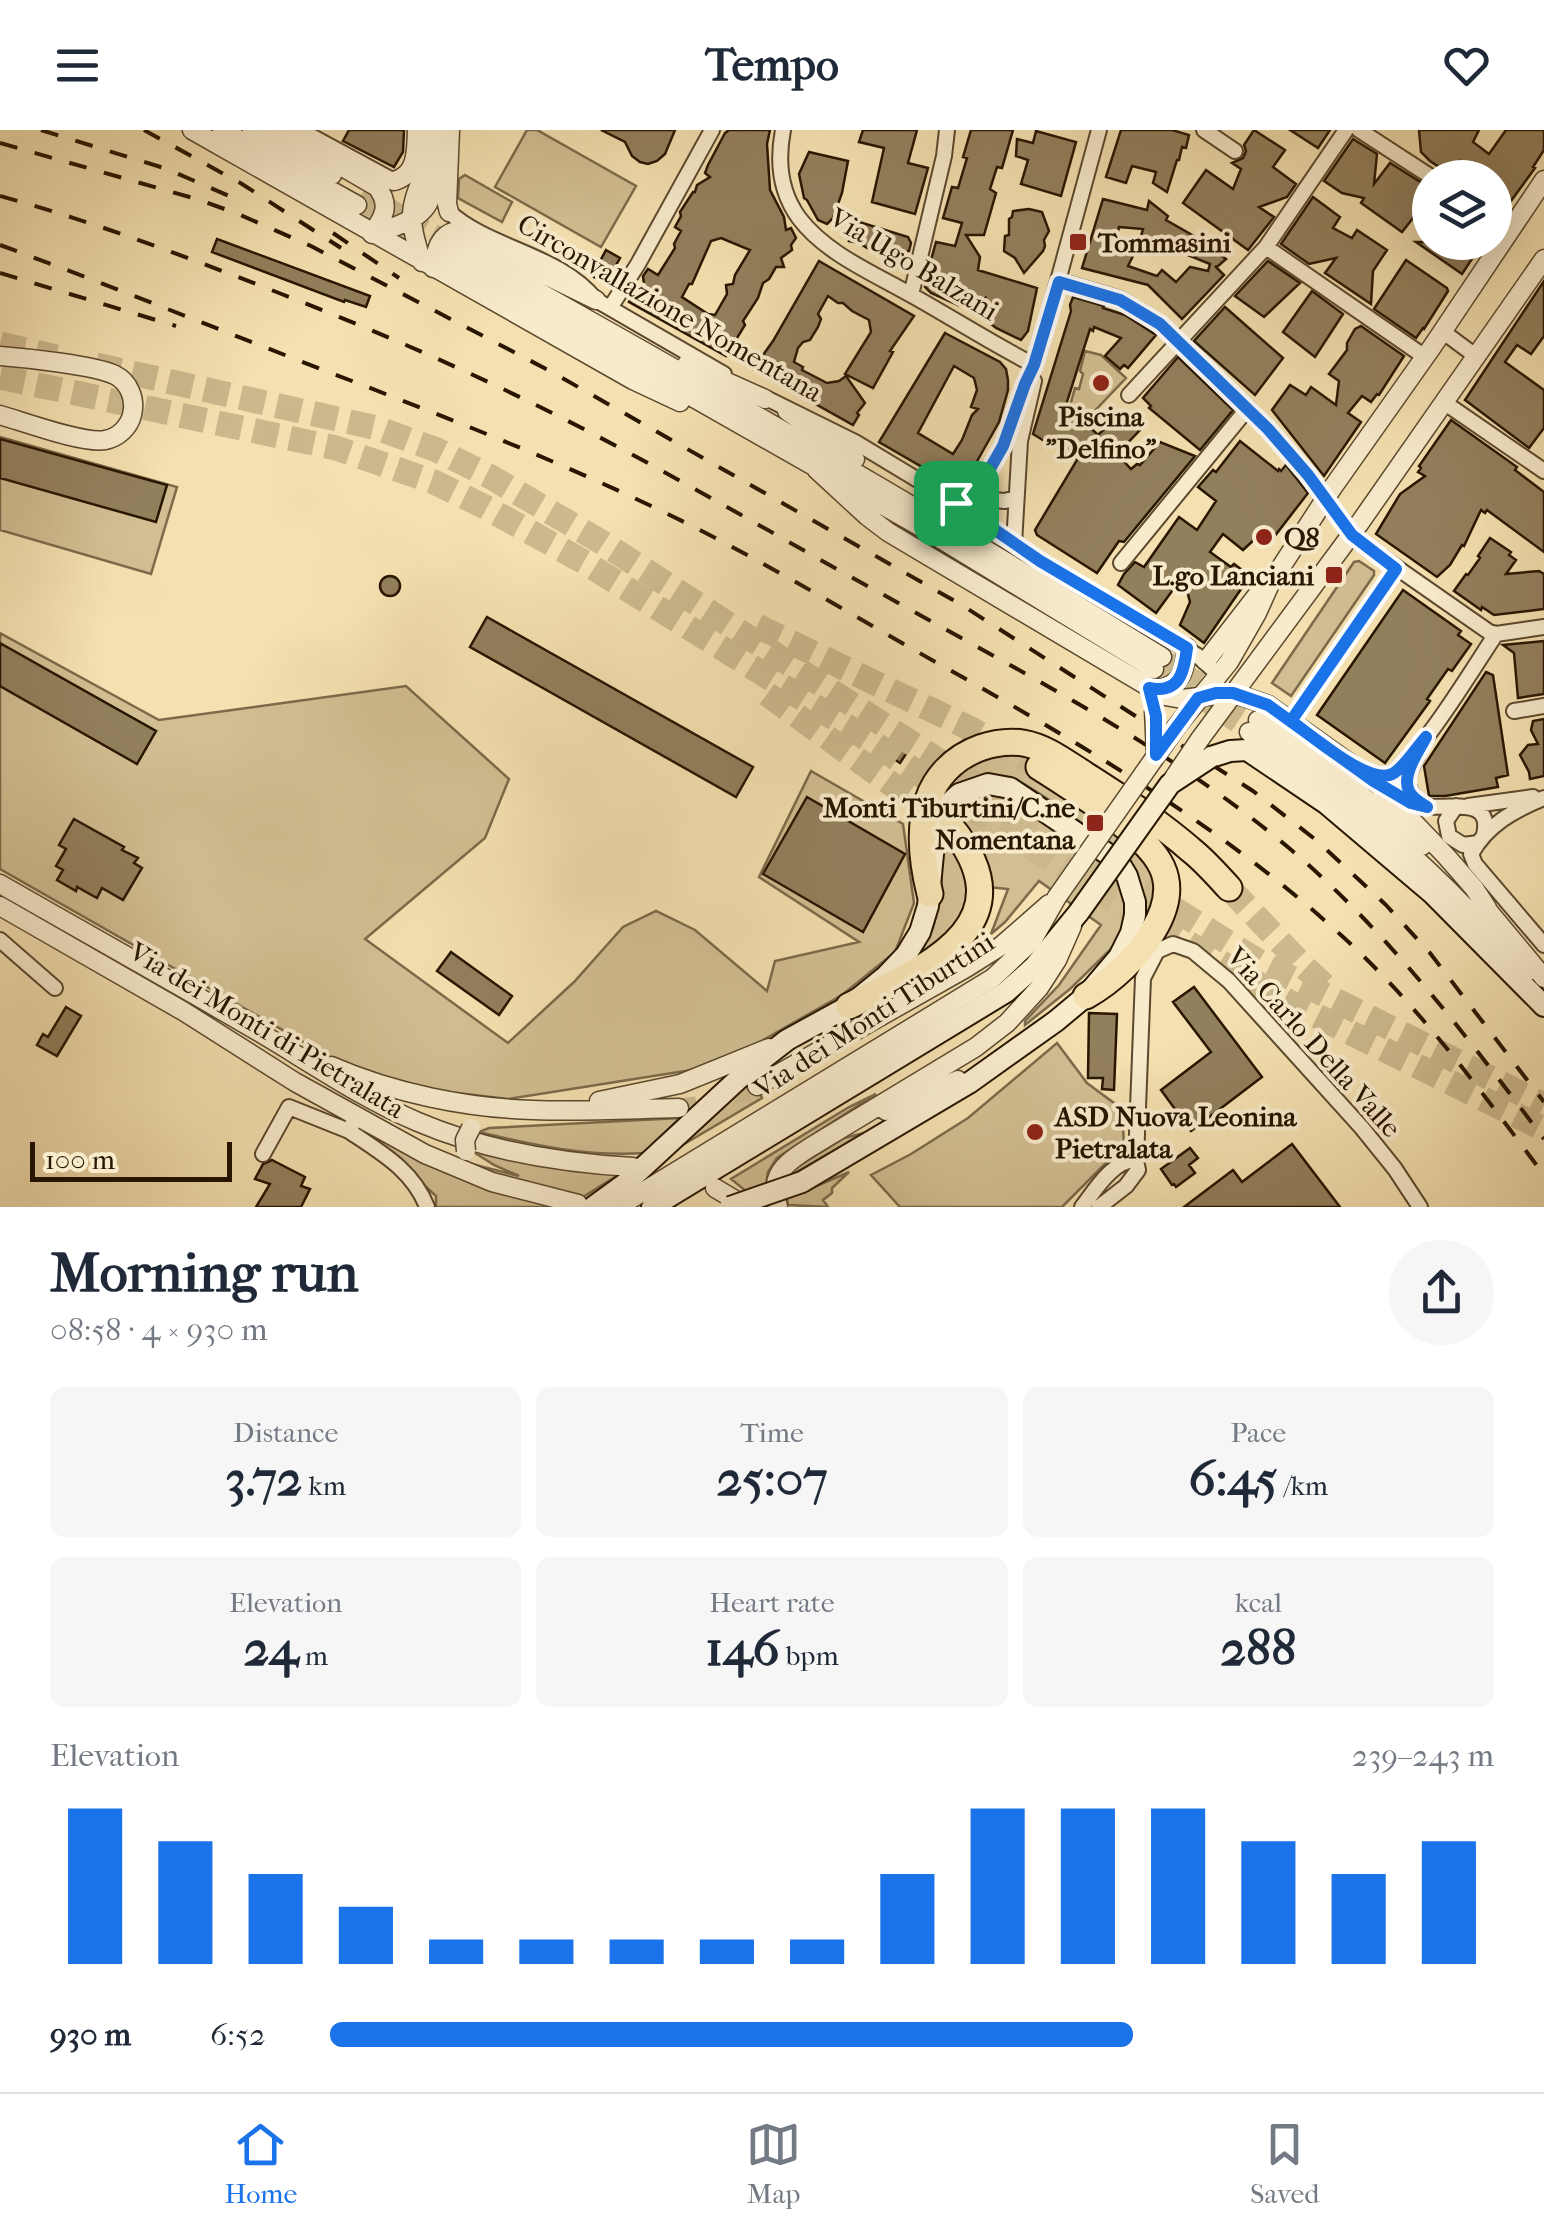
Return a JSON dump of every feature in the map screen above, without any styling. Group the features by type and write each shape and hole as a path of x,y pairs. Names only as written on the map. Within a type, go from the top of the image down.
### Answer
{"highway":[{"path":"930,894 923,837 929,793 964,756 1008,742 1047,751 1134,806 1193,851 1229,888"},
{"path":"1039,767 1143,840 1155,854 1164,876 1164,905 1148,940 1109,980 1086,996"},
{"path":"849,1006 934,961 955,944 969,925 977,902 977,873 951,828"}],"main road":[{"path":"1205,748 1230,751 1255,727 1327,804 1446,906 1544,1004"},
{"name":"Via dei Monti Tiburtini","path":"652,1207 1006,992 1034,967 1170,784 1205,748"},
{"path":"586,1205 626,1183 738,1079 787,1040 849,1006 912,948 930,894 936,824 945,807 959,794 981,785 1002,785 1019,792 1118,861 1131,886 1135,915 1127,944 1086,996 1031,1039 928,1108 802,1182 730,1207"}],"street":[{"path":"192,130 372,234 440,258"},
{"path":"222,130 360,198 252,130"},
{"path":"279,130 380,190 385,209 372,234"},
{"path":"300,130 394,181 404,178 412,168 417,130"},
{"path":"434,130 432,152 410,220 440,258"},
{"path":"449,212 450,130"},
{"path":"440,258 440,242 447,234 456,232 603,304 638,264 712,130"},
{"name":"Via Ugo Balzani","path":"783,130 781,178 788,200 799,218 826,244 1034,365"},
{"path":"912,295 947,130"},
{"path":"1204,130 1235,151"},
{"path":"1129,395 1266,247 1346,130"},
{"path":"1359,130 1412,164"},
{"path":"956,503 970,498 980,487 1014,439 1033,386 1034,365 1059,282 1095,131"},
{"name":"Via dei Monti Tiburtini","path":"1512,218 1538,202 1544,180"},
{"name":"Circonvallazione Nomentana","path":"449,212 570,276 603,304 764,398 843,435 1187,648 1212,668"},
{"path":"372,234 410,220"},
{"path":"1266,247 1424,356"},
{"name":"Circonvallazione Nomentana","path":"440,258 623,339 944,524 1158,662 733,421 633,380 440,258"},
{"path":"1205,748 1233,693 1352,535 1544,259"},
{"name":"Via dei Monti Tiburtini","path":"618,1207 993,978 1032,940 1057,897 1198,698 1212,668 1239,646 1270,584 1442,331 1482,260"},
{"path":"1059,282 1128,303 1154,319 1248,408 1326,498 1352,535 1396,569 1496,634 1544,628"},
{"path":"1442,331 1477,357"},
{"path":"623,339 764,398"},
{"path":"0,415 99,441 122,431 130,422 133,408 128,387 114,374 1,356"},
{"path":"1445,403 1544,471"},
{"path":"1122,564 1248,408"},
{"path":"787,411 944,524"},
{"path":"1014,439 1014,544"},
{"path":"816,469 888,532 1152,689 1174,698 1233,693"},
{"path":"980,487 992,500 1016,498"},
{"path":"1291,721 1396,569"},
{"path":"1368,776 1390,775 1399,769 1426,737 1496,634"},
{"path":"1152,689 1172,686 1180,678 1187,648"},
{"path":"1255,727 1261,657"},
{"path":"1212,668 1255,727 1358,791 1487,908"},
{"path":"1152,689 1156,755"},
{"path":"1514,711 1544,706"},
{"path":"1255,727 1291,721 1368,776 1411,803 1427,807 1544,798"},
{"path":"1426,737 1407,782 1410,793 1427,807"},
{"path":"1368,776 1474,888 1544,978"},
{"path":"1462,806 1446,821 1448,836 1463,846 1481,839 1511,812 1544,798"},
{"path":"1462,806 1484,818 1486,826 1471,854 1474,864 1544,945"},
{"name":"Via dei Monti di Pietralata","path":"0,884 301,1059 438,1130 524,1154 633,1167"},
{"path":"758,1086 966,968 1006,941 1057,897"},
{"name":"Via dei Monti di Pietralata","path":"0,906 183,1011 353,1124 492,1182 586,1205"},
{"path":"778,1207 775,1185 785,1165 976,1047 1007,1023 1050,971 1078,912"},
{"path":"0,940 55,988"},
{"name":"Via Carlo Della Valle","path":"1136,1160 1143,978 1154,956 1169,945 1179,945 1197,953 1221,974 1362,1128 1420,1207"},
{"name":"Via dei Monti di Pietralata","path":"271,1039 392,1088 537,1111"},
{"path":"537,1111 680,1084 787,1040"},
{"path":"839,1130 998,1060"},
{"path":"263,1154 290,1107 353,1124 407,1173 427,1207"},
{"path":"537,1111 680,1108"},
{"name":"Via dei Monti di Pietralata","path":"513,1186 475,1164 466,1151 465,1140 470,1128 482,1120 537,1111"},
{"path":"1082,1207 1118,1165 1129,1158 1136,1160 1136,1176 1099,1207"},
{"path":"715,1188 747,1207"}],"shaded area":[{"path":"527,130 537,130 636,186 601,247 495,187"},
{"path":"465,175 512,202 502,222 458,198 459,179"},
{"name":"Piscina \"Delfino\"","path":"1085,351 1101,355 1126,378 1085,421 1070,406 1075,388 1079,389"},
{"path":"0,437 177,487 151,574 0,530"},
{"path":"1359,561 1374,575 1291,696 1272,683 1354,562"},
{"path":"0,633 159,720 406,686 509,779 485,838 365,939 508,1043 574,982 623,927 656,911 695,930 767,991 775,961 859,942 759,877 811,771 903,824 914,903 895,952 842,995 758,1043 704,1068 508,1099 423,1089 337,1061 0,869"},
{"path":"1028,754 1144,851 1153,866 1156,904 1142,928 1140,889 1133,868 1114,848 1059,807 1015,780 993,775 966,781 944,795 947,779 982,755"},
{"path":"995,791 1016,798 1086,846 1117,876 1125,900 1123,928 1112,948 1025,1025 1101,925 1039,881 991,934 1008,889 988,887 959,854 967,890 965,911 948,935 917,960 933,928 941,895 943,828 958,805"},
{"name":"ASD Nuova Leonina Pietralata","path":"1057,1043 1087,1083 1122,1109 1124,1145 1062,1207 900,1207 871,1175 968,1118"},
{"path":"752,1078 762,1098 681,1146"},
{"path":"876,1094 777,1158 768,1172 763,1205 731,1179 849,1107"},
{"path":"680,1118 644,1153 581,1152 479,1132 489,1128"},
{"path":"864,1133 795,1173 796,1195 849,1172 823,1200 828,1207 788,1205 786,1188 791,1171 844,1138"},
{"path":"374,1139 519,1176 475,1153 618,1175 567,1207 436,1207 436,1196"}],"building":[{"path":"349,130 404,130 403,152 394,167 343,141"},
{"path":"601,130 675,130 665,154 648,164 632,156 625,142"},
{"path":"770,130 770,190 786,230 791,228 796,238 792,250 781,258 784,267 776,267 763,283 726,356 629,302 636,288 644,284 643,276 648,269 658,275 675,248 681,231 675,227 680,212 697,185 710,177 705,173 725,133","holes":["721,238 750,250 733,284 726,285 727,294 715,315 682,297 711,241"]},
{"path":"863,130 917,130 908,163 928,168 915,214 872,202 884,148 859,142"},
{"path":"971,130 1013,130 1002,168 997,167 990,189 996,193 984,235 966,235 980,257 978,270 1037,288 1028,331 1021,340 979,314 985,298 960,306 925,287 934,263 931,260 936,242 955,246 962,223 943,218 952,187 958,188"},
{"path":"1121,130 1172,130 1189,135 1167,192 1153,183 1156,172 1132,166 1126,183 1106,177"},
{"path":"1254,130 1285,150 1273,167 1296,184 1287,197 1259,207 1274,217 1248,250 1183,203 1206,170 1233,189 1241,169 1232,163 1243,158 1244,145"},
{"path":"1290,130 1330,130 1318,148"},
{"path":"1419,130 1479,130 1473,142 1489,154 1506,130 1544,130 1544,150 1512,200 1512,160 1429,160 1421,152"},
{"path":"1036,131 1076,142 1061,196 1021,184 1028,160 1016,156 1017,139 1033,143"},
{"path":"1353,139 1377,154 1374,184 1390,163 1412,177 1412,219 1402,232 1361,203 1364,198 1342,193 1324,181"},
{"path":"809,152 848,161 842,193 827,224 818,220 804,198 799,174"},
{"path":"1313,197 1340,217 1333,228 1352,238 1357,230 1387,250 1373,271 1371,304 1325,273 1336,258 1309,264 1281,244"},
{"path":"1103,199 1147,210 1149,201 1168,216 1166,220 1226,259 1215,266 1224,275 1182,319 1148,285 1082,268","holes":["1119,227 1143,229 1141,236 1210,264 1208,271 1190,267 1176,282 1162,270 1157,276 1128,266 1133,256 1113,252"]},
{"path":"1013,211 1042,212 1049,231 1043,251 1024,273 1015,258 1004,251 1005,236 1009,235"},
{"path":"856,221 908,237 909,251 904,252 899,268 849,241"},
{"path":"217,239 370,296 366,307 212,252"},
{"path":"606,250 620,258 606,283 592,276"},
{"path":"1406,260 1448,291 1416,338 1374,309"},
{"path":"1442,260 1471,260 1462,274"},
{"path":"819,261 914,316 890,351 893,352 873,388 845,374 871,332 869,320 843,303 828,296 818,314 818,327 810,340 798,348 794,362 802,370 827,383 846,376 865,403 853,425 753,369"},
{"path":"1268,261 1300,283 1264,317 1235,296"},
{"path":"1544,281 1544,336 1531,354 1517,345 1505,362 1544,390 1544,428 1529,448 1465,400"},
{"path":"1312,291 1343,314 1315,357 1283,332"},
{"path":"1073,297 1125,315 1156,335 1128,368 1124,365 1120,369 1105,356 1121,338 1094,327 1093,331 1090,329 1066,405 1098,435 1123,411 1141,429 1117,454 1131,469 1140,465 1160,442 1195,456 1124,542 1119,541 1097,573 1035,530 1077,460 1056,444 1054,447 1033,434"},
{"path":"1225,307 1283,358 1255,395 1194,341"},
{"path":"1361,326 1404,356 1379,395 1371,402 1362,396 1348,413 1361,422 1324,476 1272,410 1290,385 1306,395 1311,387 1336,405 1339,381 1329,374 1347,350 1355,329"},
{"path":"945,333 1006,369 1008,390 999,422 962,490 879,442","holes":["954,366 974,378 977,390 971,407 978,409 953,454 918,433"]},
{"path":"1178,357 1233,410 1200,450 1149,408 1143,398"},
{"path":"1451,420 1517,467 1515,470 1544,492 1544,552 1487,510 1481,510 1464,546 1437,577 1376,534 1400,494 1425,476 1418,472 1419,466"},
{"path":"0,439 167,485 156,522 0,478"},
{"path":"1240,441 1278,471 1286,465 1308,493 1267,546 1257,537 1243,550 1223,534 1210,552 1250,576 1204,643 1180,625 1190,602 1183,576 1156,613 1118,585 1135,562 1144,567 1179,517 1197,530 1216,501 1198,487 1213,470 1216,472"},
{"path":"1490,538 1516,560 1506,574 1544,574 1544,609 1494,615 1454,591"},
{"path":"390,576 400,586 390,596 380,586"},
{"path":"1403,590 1461,631 1458,635 1471,644 1452,671 1448,669 1385,763 1317,715"},
{"path":"487,617 753,767 736,797 470,647"},
{"path":"1544,641 1544,694 1518,698 1514,653 1503,645"},
{"path":"0,643 156,731 137,764 0,686"},
{"path":"1486,672 1493,675 1508,775 1496,778 1498,787 1429,796 1424,766"},
{"path":"1544,719 1544,776 1530,779 1520,755 1528,745 1538,744 1531,730 1533,721"},
{"path":"901,734 914,742 900,763 888,755"},
{"path":"807,797 905,854 863,932 763,874"},
{"path":"74,819 138,858 134,863 142,868 123,900 102,888 97,898 57,880 63,870 56,866 66,849 59,845"},
{"path":"451,952 512,996 499,1015 437,971"},
{"path":"1194,987 1262,1077 1191,1131 1161,1090 1211,1052 1173,1002"},
{"path":"66,1007 81,1016 57,1056 37,1045 43,1034 48,1037"},
{"path":"1089,1013 1117,1014 1114,1090 1102,1089 1103,1078 1088,1078"},
{"path":"1292,1144 1340,1207 1184,1207 1233,1170 1242,1182"},
{"path":"1190,1148 1198,1158 1189,1165 1195,1173 1176,1187 1161,1169"},
{"path":"272,1160 305,1177 301,1186 310,1189 301,1207 256,1207 270,1184 255,1179 263,1164"}],"tunnel":[{"path":"363,192 455,245"},
{"path":"357,205 425,245"},
{"path":"0,344 56,357"},
{"path":"96,365 377,428 437,450 491,477 603,543 990,794 1261,963 1544,1105"},
{"path":"0,377 336,448 434,482 584,562 1138,914 1291,1003 1544,1129"},
{"path":"757,626 973,730 1039,767"},
{"path":"1162,657 1258,720"},
{"path":"1154,669 1249,732"},
{"path":"767,694 941,820"},
{"path":"1229,888 1325,986"},
{"path":"679,1108 715,1102 757,1086"}],"railway":[{"path":"41,130 167,169 243,202"},
{"path":"144,130 242,184 341,248"},
{"path":"0,143 200,200 311,246 550,371 960,604 1253,791 1316,840 1386,905 1430,953 1544,1102"},
{"path":"0,196 175,253 385,336 524,399 680,481 1143,743 1289,848 1360,914 1455,1023 1544,1139"},
{"path":"333,233 399,278"},
{"path":"0,245 448,419 649,505 796,582 1097,756 1249,859 1342,936 1424,1021 1544,1175"},
{"path":"0,273 176,326"}],"place":[{"name":"Tommasini","path":"1078,242"},
{"name":"Piscina \"Delfino\"","path":"1101,383"},
{"name":"Q8","path":"1264,537"},
{"name":"L.go Lanciani","path":"1334,575"},
{"name":"Monti Tiburtini/C.ne Nomentana","path":"1095,823"},
{"name":"ASD Nuova Leonina Pietralata","path":"1035,1132"}],"route":[{"path":"1059,282 1114,297 1148,315 1248,408 1308,475 1352,535 1396,569 1291,721 1363,772 1379,776 1395,772 1426,737 1407,782 1410,793 1427,807 1411,803 1372,780 1268,705 1228,692 1198,698 1156,755 1156,716 1149,688 1172,686 1178,680 1187,648 1040,561 956,503 976,493 1008,436 1059,282"}]}
